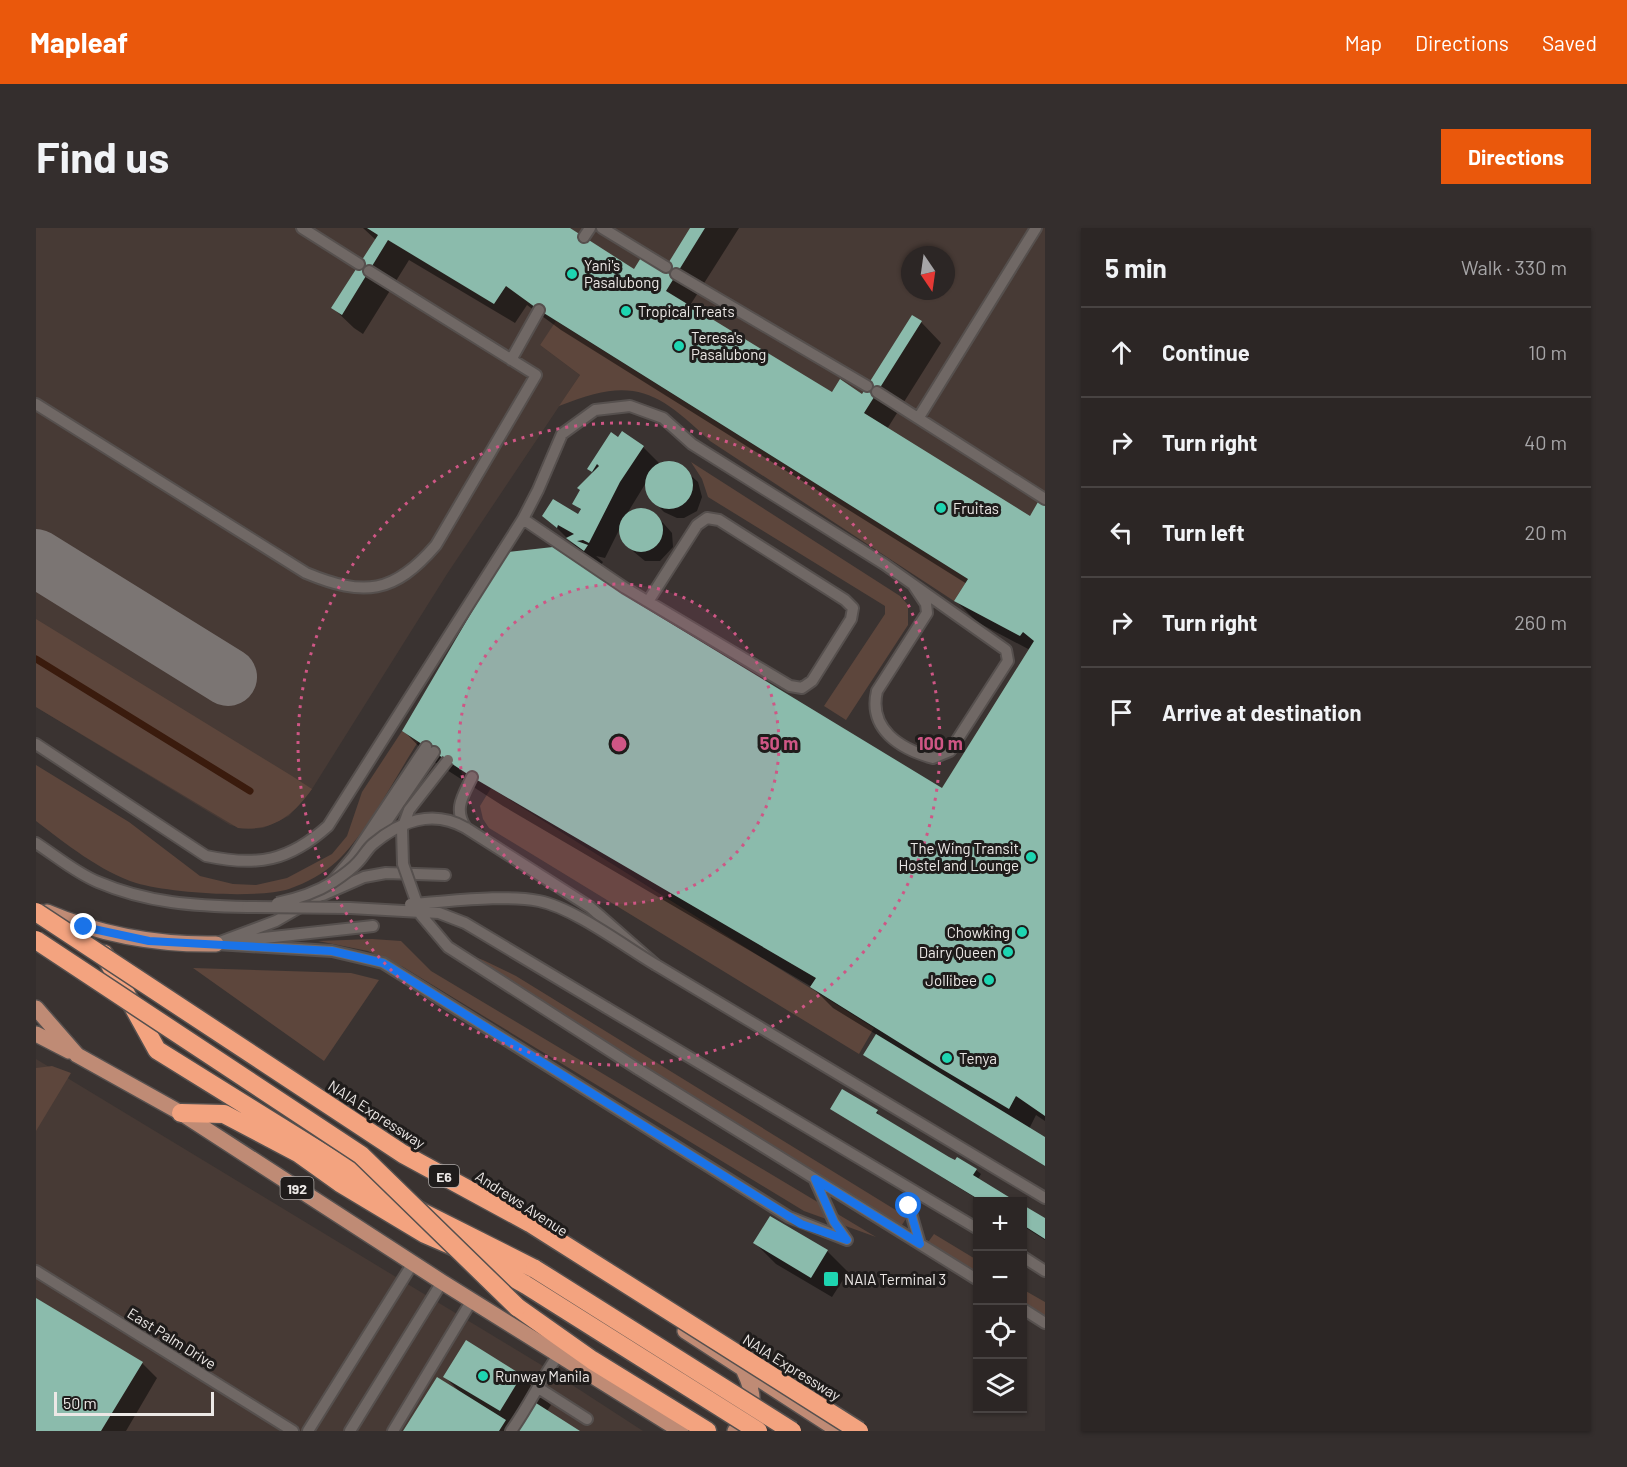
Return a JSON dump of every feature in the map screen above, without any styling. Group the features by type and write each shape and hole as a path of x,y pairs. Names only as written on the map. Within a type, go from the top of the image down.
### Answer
{"highway":[{"name":"NAIA Expressway","path":"38,909 403,1154 530,1223 859,1431"},
{"path":"36,940 361,1155 517,1307 592,1360 707,1431"},
{"path":"103,951 157,1050 400,1202 535,1269 792,1431"},
{"path":"181,1113 224,1114 298,1153 340,1183 425,1234 469,1253 526,1285 758,1431"}],"main road":[{"path":"38,909 84,927 127,937 171,943 216,944"},
{"name":"Andrews Avenue","path":"38,909 839,1431"},
{"name":"192","path":"36,1008 77,1055 181,1113 672,1428"},
{"path":"36,1034 77,1055"},
{"path":"735,1431 745,1424 753,1405 751,1386 743,1369"}],"lane":[{"path":"302,228 359,264"},
{"path":"602,228 666,267"},
{"path":"919,417 1036,228"},
{"path":"36,404 306,573 342,586 369,588 394,583 418,566 436,545 536,375 369,271"},
{"path":"676,274 867,386"},
{"path":"510,360 539,310"},
{"path":"877,392 1045,499"},
{"path":"36,744 206,856 238,861 282,858 309,843 328,826 523,519 562,434 594,410 630,406 663,418 692,444 884,564 1006,650 1008,661 950,751 933,758 922,755 891,738 876,718 874,704 877,691 927,613 926,604 914,586"},
{"path":"523,519 625,588 649,600 790,686 802,688 812,681 851,619 853,608 845,600 719,520 707,518 697,525 649,600"},
{"path":"247,907 280,903 309,894 332,883 357,863 371,845 430,749 353,857 321,895"},
{"path":"448,760 414,802 402,829 403,864 421,915 448,947 973,1277"},
{"path":"466,828 460,820 458,805 472,777"},
{"path":"371,845 396,828 418,819 446,819 466,828 590,907 656,965"},
{"path":"36,843 97,882 134,895 168,903 439,913 465,923 973,1226"},
{"path":"216,944 276,921 321,895 364,877 386,873 445,875"},
{"path":"350,908 519,899 539,901 559,907 1045,1198"},
{"path":"216,944 321,930 373,926"},
{"path":"216,944 332,951 383,963 795,1220 847,1240 834,1222 815,1179"},
{"path":"909,1206 920,1244"},
{"path":"1027,1260 1045,1271"},
{"path":"308,1431 412,1263"},
{"name":"East Palm Drive","path":"36,1270 293,1431"},
{"path":"350,1431 442,1282"},
{"path":"393,1431 472,1300"},
{"path":"1027,1312 1045,1323"},
{"path":"511,1431 540,1389 543,1375 559,1354"},
{"path":"540,1389 587,1419"}],"shaded area":[{"path":"36,228 1045,228 1045,1116 1016,1096 1009,1109 998,1103 810,987 945,783 1034,641 1023,632 1020,636 954,601 968,579 557,321 540,345 580,375 447,574 312,789 289,816 263,828 248,829 230,825 36,707"},
{"path":"556,321 968,579 954,601 710,441 674,409 658,399 625,390 584,397 559,406 580,375 540,345"},
{"path":"691,462 900,596 908,605 908,625 846,720 824,706 885,614 885,606 708,497 702,479"},
{"path":"36,619 312,789 297,807 281,820 261,827 238,828 36,707"},
{"path":"402,731 418,742 358,837 347,851 326,870 289,889 256,894 213,894 170,890 136,883 97,864 36,821 36,765 129,822 200,876 233,884 256,885 287,878 332,854 347,836 362,792"},
{"path":"491,788 874,1028 859,1054 489,828 483,819 480,806"},
{"path":"372,939 401,941 431,971 876,1237 804,1211 403,967 368,951 318,941"},
{"path":"453,949 516,976 907,1217 900,1228"},
{"path":"193,968 351,973 379,980 324,1061"},
{"path":"36,1059 543,1366 643,1431 36,1431"},
{"path":"52,1066 71,1073 36,1131 36,1068"},
{"path":"934,1234 973,1258 973,1274 926,1245"},
{"path":"1027,1292 1045,1302 1045,1317 1027,1306"}],"building":[{"path":"367,228 570,228 634,269 642,256 664,270 690,228 705,228 666,291 832,392 840,379 862,394 912,315 922,321 864,413 1030,516 1038,502 1045,506 1045,1116 1016,1096 1009,1109 940,1068 810,987 816,978 472,777 402,731 507,552 553,547 634,601 942,788 1034,641 1023,632 1020,636 954,601 968,579 539,310 506,286 494,304 388,240 342,315 331,308 378,235"},
{"path":"622,431 644,446 620,482 589,543 583,540 577,541 588,545 584,551 566,538 574,534 558,525 557,528 542,516 553,499 578,514 581,509 572,504 580,490 577,488 599,466 597,464 592,472 587,469 611,432 618,437"},
{"path":"669,461 686,468 693,485 686,502 669,509 652,502 645,485 652,468"},
{"path":"641,508 650,509 657,514 662,521 662,539 657,546 650,551 641,552 632,551 625,546 620,539 619,530 620,521 625,514 632,509"},
{"path":"876,1034 1045,1137 1045,1166 863,1055"},
{"path":"842,1089 878,1110 876,1113 949,1157 955,1160 957,1157 977,1169 973,1175 1009,1197 975,1197 830,1109"},
{"path":"1027,1207 1045,1218 1045,1239 1027,1228"},
{"path":"770,1216 828,1250 811,1278 753,1243"},
{"path":"36,1298 143,1362 101,1431 36,1431"},
{"name":"Runway Manila","path":"466,1340 522,1375 500,1411 443,1377"},
{"path":"437,1377 506,1420 499,1431 403,1431"},
{"path":"536,1403 580,1431 517,1431"}],"waterway":[{"path":"36,659 250,791"}],"taxiway":[{"path":"36,558 228,677"}],"place":[{"name":"Yani's Pasalubong","path":"572,274"},
{"name":"Tropical Treats","path":"626,311"},
{"name":"Teresa's Pasalubong","path":"679,346"},
{"name":"Fruitas","path":"941,508"},
{"name":"The Wing Transit Hostel and Lounge","path":"1031,857"},
{"name":"Chowking","path":"1022,932"},
{"name":"Dairy Queen","path":"1008,952"},
{"name":"Jollibee","path":"989,980"},
{"name":"Tenya","path":"947,1058"},
{"name":"NAIA Terminal 3","path":"831,1279"},
{"name":"Runway Manila","path":"483,1376"}],"route":[{"path":"84,927 149,941 332,951 383,963 801,1224 847,1240 834,1222 815,1179 920,1244 909,1206"}]}
